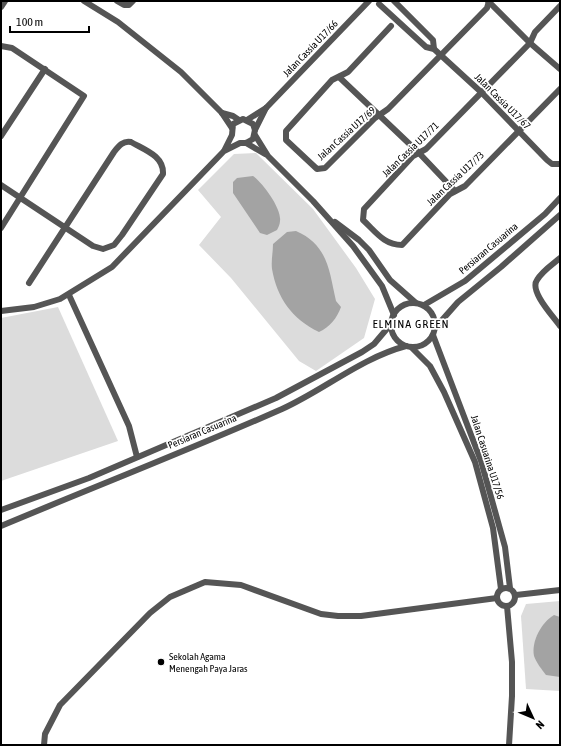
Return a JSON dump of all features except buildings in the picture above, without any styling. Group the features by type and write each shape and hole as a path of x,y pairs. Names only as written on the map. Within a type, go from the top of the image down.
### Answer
{"street":[{"path":"1,7 5,1"},
{"path":"1,311 34,307 69,295 112,267 224,151 232,135 232,128 222,113 181,72 118,22 84,1"},
{"path":"117,1 124,5 129,5 133,1"},
{"path":"369,1 381,2"},
{"name":"Jalan Cassia U17/66","path":"247,120 266,108 369,1"},
{"name":"Jalan Cassia U17/67","path":"394,1 433,40 434,49"},
{"path":"489,1 530,43 560,69"},
{"name":"Jalan Cassia U17/69","path":"339,77 332,80 286,131 286,140 317,169 325,168 379,115 388,109 486,8 489,1"},
{"name":"Jalan Cassia U17/67","path":"381,2 426,47 434,49 481,92 547,160 552,164 559,164"},
{"name":"Jalan Cassia U17/71","path":"384,240 364,220 364,209 414,156 426,149 530,43 534,32 560,6"},
{"path":"402,24 409,16"},
{"path":"391,26 348,72 339,77 455,191"},
{"path":"1,46 12,48 84,96 1,228"},
{"path":"1,136 45,69"},
{"name":"Jalan Cassia U17/73","path":"384,240 393,245 402,245 450,194 465,186 560,89"},
{"name":"Jalan Cassia U17/66","path":"255,133 266,108"},
{"path":"222,113 233,116 239,120 247,120 253,124 255,133 268,156 353,246 382,286 394,315"},
{"path":"232,128 239,120"},
{"path":"224,151 243,143 255,133"},
{"path":"232,135 243,143 268,156"},
{"path":"1,185 66,227 93,246 103,249 114,245 122,235 163,174 163,166 160,159 131,142 128,141 119,145 66,227 29,284"},
{"name":"Persiaran Casuarina","path":"424,305 465,281 545,214 560,198"},
{"path":"324,214 359,240 369,250 390,280 416,303"},
{"path":"435,328 458,302 501,267 560,215"},
{"path":"560,258 537,279 535,289 560,326"},
{"path":"69,295 129,426 137,457"},
{"path":"416,303 424,305 433,315 435,328 433,335 424,344 409,347 401,344 393,335 391,324 394,315 403,306 416,303"},
{"name":"Persiaran Casuarina","path":"1,510 137,457 276,398 362,352 374,344 391,324"},
{"name":"Jalan Casuarina U17/56","path":"433,335 483,466 505,547 510,588"},
{"name":"Persiaran Casuarina","path":"1,526 283,408 369,361 392,350 409,347"},
{"name":"Jalan Casuarina U17/56","path":"409,347 430,366 444,392 475,462 493,528 501,589"},
{"path":"44,745 45,734 60,705 150,613 170,597 205,582 241,585 321,614 338,616 361,616 497,598"},
{"path":"510,588 516,595 513,604 507,606 501,605 497,598 497,594 501,589 510,588"},
{"path":"516,595 560,590"},
{"path":"507,606 512,696 509,745"}],"shaded area":[{"path":"256,153 313,209 356,268 375,299 364,338 316,371 299,361 231,278 199,245 221,217 198,190 234,154"},
{"path":"253,176 262,184 271,197 280,216 280,223 277,230 267,235 260,233 233,193 233,182 237,178"},
{"path":"296,231 315,243 321,251 329,269 336,301 341,307 333,322 327,328 319,332 301,321 287,306 274,280 272,269 273,244 287,232"},
{"path":"58,307 118,441 1,481 1,318"},
{"path":"560,601 560,691 526,689 521,616 526,604"},
{"path":"554,615 560,617 560,677 546,675 534,656 534,644 538,632 545,622"}],"place":[{"name":"Sekolah Agama Menengah Paya Jaras","path":"161,662"}],"district":[{"name":"ELMINA GREEN","path":"411,324"}]}
